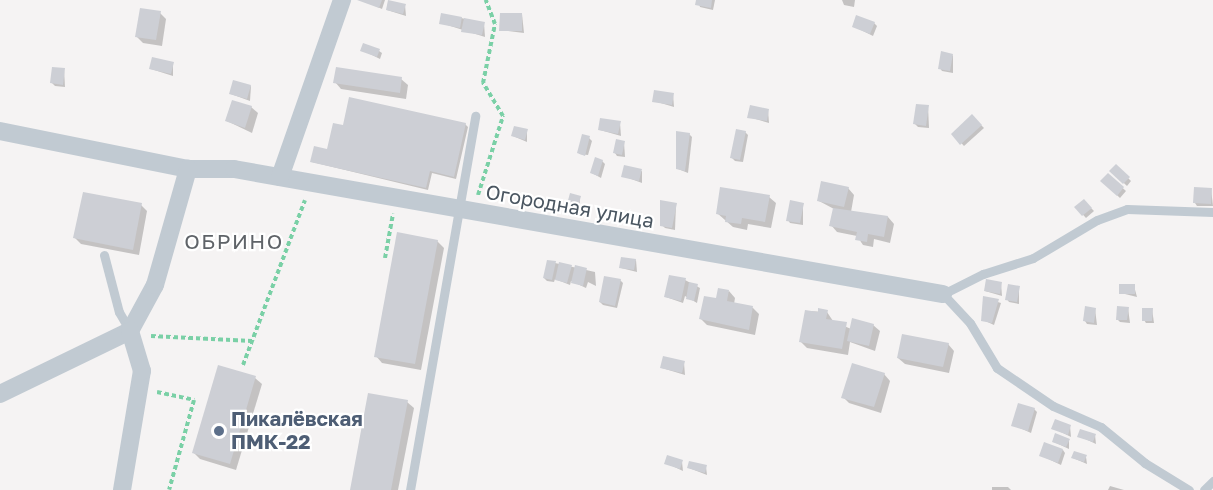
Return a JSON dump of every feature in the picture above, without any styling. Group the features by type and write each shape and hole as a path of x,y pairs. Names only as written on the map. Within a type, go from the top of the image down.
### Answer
{"street":[{"path":"280,177 342,0"},
{"name":"Огородная улица","path":"0,131 188,169 234,169 943,294"},
{"path":"0,394 130,332 155,285 188,169"},
{"path":"122,490 142,371 130,332"}],"lane":[{"path":"410,490 465,211 475,116"},
{"path":"1189,490 1145,463 1101,427 1053,406 997,368 970,322 943,294 983,274 1033,258 1097,220 1127,209 1213,212"},
{"path":"104,255 119,312 130,332"},
{"path":"1204,490 1213,481"}],"path":[{"path":"465,211 503,116 483,83 495,24 486,0"},
{"path":"243,365 311,184"},
{"path":"385,258 396,198"},
{"path":"130,332 157,338 252,341"},
{"path":"139,388 194,400 169,490"}],"building":[{"path":"357,0 382,0 379,8"},
{"path":"388,0 406,4 403,14 386,10"},
{"path":"696,0 712,0 711,8 695,5"},
{"path":"140,8 161,11 156,40 135,37"},
{"path":"441,13 462,17 460,28 439,24"},
{"path":"500,13 522,13 522,31 499,31"},
{"path":"856,15 875,22 870,34 852,27"},
{"path":"464,18 485,22 482,35 461,32"},
{"path":"363,43 380,49 377,57 360,51"},
{"path":"941,51 953,54 950,71 938,69"},
{"path":"152,57 174,62 171,74 149,69"},
{"path":"52,67 65,68 63,85 50,83"},
{"path":"336,67 402,77 400,93 333,83"},
{"path":"233,80 251,85 247,99 229,94"},
{"path":"654,90 674,93 672,105 652,102"},
{"path":"349,97 466,123 454,177 430,171 426,188 310,162 314,146 327,149 333,123 343,125"},
{"path":"232,100 252,106 245,128 225,121"},
{"path":"916,104 929,105 926,126 913,124"},
{"path":"750,105 769,109 767,121 747,118"},
{"path":"972,114 982,125 960,145 951,134"},
{"path":"600,118 621,121 618,134 598,130"},
{"path":"514,126 528,129 525,140 511,136"},
{"path":"736,129 746,131 740,160 730,158"},
{"path":"676,131 690,133 685,171 676,169"},
{"path":"582,134 590,136 585,156 577,153"},
{"path":"616,139 625,141 622,155 613,153"},
{"path":"595,157 603,160 598,176 590,173"},
{"path":"1116,164 1130,177 1123,184 1109,171"},
{"path":"624,165 642,169 639,181 621,177"},
{"path":"1108,173 1124,187 1117,196 1100,181"},
{"path":"821,181 849,187 844,207 817,201"},
{"path":"720,187 770,195 765,222 742,218 741,224 725,222 726,216 716,214"},
{"path":"1194,187 1212,188 1211,204 1193,203"},
{"path":"83,192 142,203 133,250 73,238"},
{"path":"570,193 581,196 577,211 566,208"},
{"path":"1084,199 1092,208 1082,216 1074,207"},
{"path":"660,200 677,203 672,228 660,226"},
{"path":"790,200 804,203 800,223 786,221"},
{"path":"833,208 888,216 884,237 868,234 867,242 855,240 857,232 829,226"},
{"path":"397,232 438,240 415,364 374,357"},
{"path":"621,257 636,259 634,270 619,268"},
{"path":"547,260 556,261 552,280 543,278"},
{"path":"559,262 572,265 567,283 555,280"},
{"path":"575,265 587,268 583,286 571,283"},
{"path":"669,275 686,278 681,301 664,297"},
{"path":"604,276 621,279 615,306 599,302"},
{"path":"986,279 1002,282 1000,294 984,291"},
{"path":"689,282 698,284 694,301 686,299"},
{"path":"1008,284 1020,286 1017,302 1005,300"},
{"path":"1119,284 1135,284 1135,294 1119,294"},
{"path":"718,288 729,290 727,301 753,306 749,330 699,319 704,296 716,298"},
{"path":"983,296 999,299 992,323 981,321"},
{"path":"1085,306 1096,308 1094,323 1083,321"},
{"path":"1117,306 1129,307 1127,320 1116,320"},
{"path":"818,308 828,310 826,319 847,322 842,349 799,342 805,310 818,312"},
{"path":"1142,308 1153,308 1152,321 1142,321"},
{"path":"852,318 874,324 869,346 847,341"},
{"path":"902,334 949,343 943,367 897,358"},
{"path":"663,356 685,361 682,373 660,368"},
{"path":"852,363 885,373 874,407 841,398"},
{"name":"Пикалёвская ПМК-22","path":"218,365 256,376 230,464 192,453"},
{"path":"368,393 408,400 391,490 350,490"},
{"path":"1018,403 1035,408 1028,431 1011,426"},
{"path":"1055,419 1071,425 1068,435 1051,429"},
{"path":"1080,429 1096,434 1093,442 1077,437"},
{"path":"1055,433 1070,439 1066,447 1052,442"},
{"path":"1044,442 1063,449 1058,463 1039,456"},
{"path":"1074,451 1087,455 1084,462 1071,458"},
{"path":"667,455 683,460 680,469 664,464"},
{"path":"689,461 707,465 705,473 687,468"}],"place":[{"name":"Пикалёвская ПМК-22","path":"219,431"}],"district":[{"name":"ОБРИНО","path":"234,241"}]}
